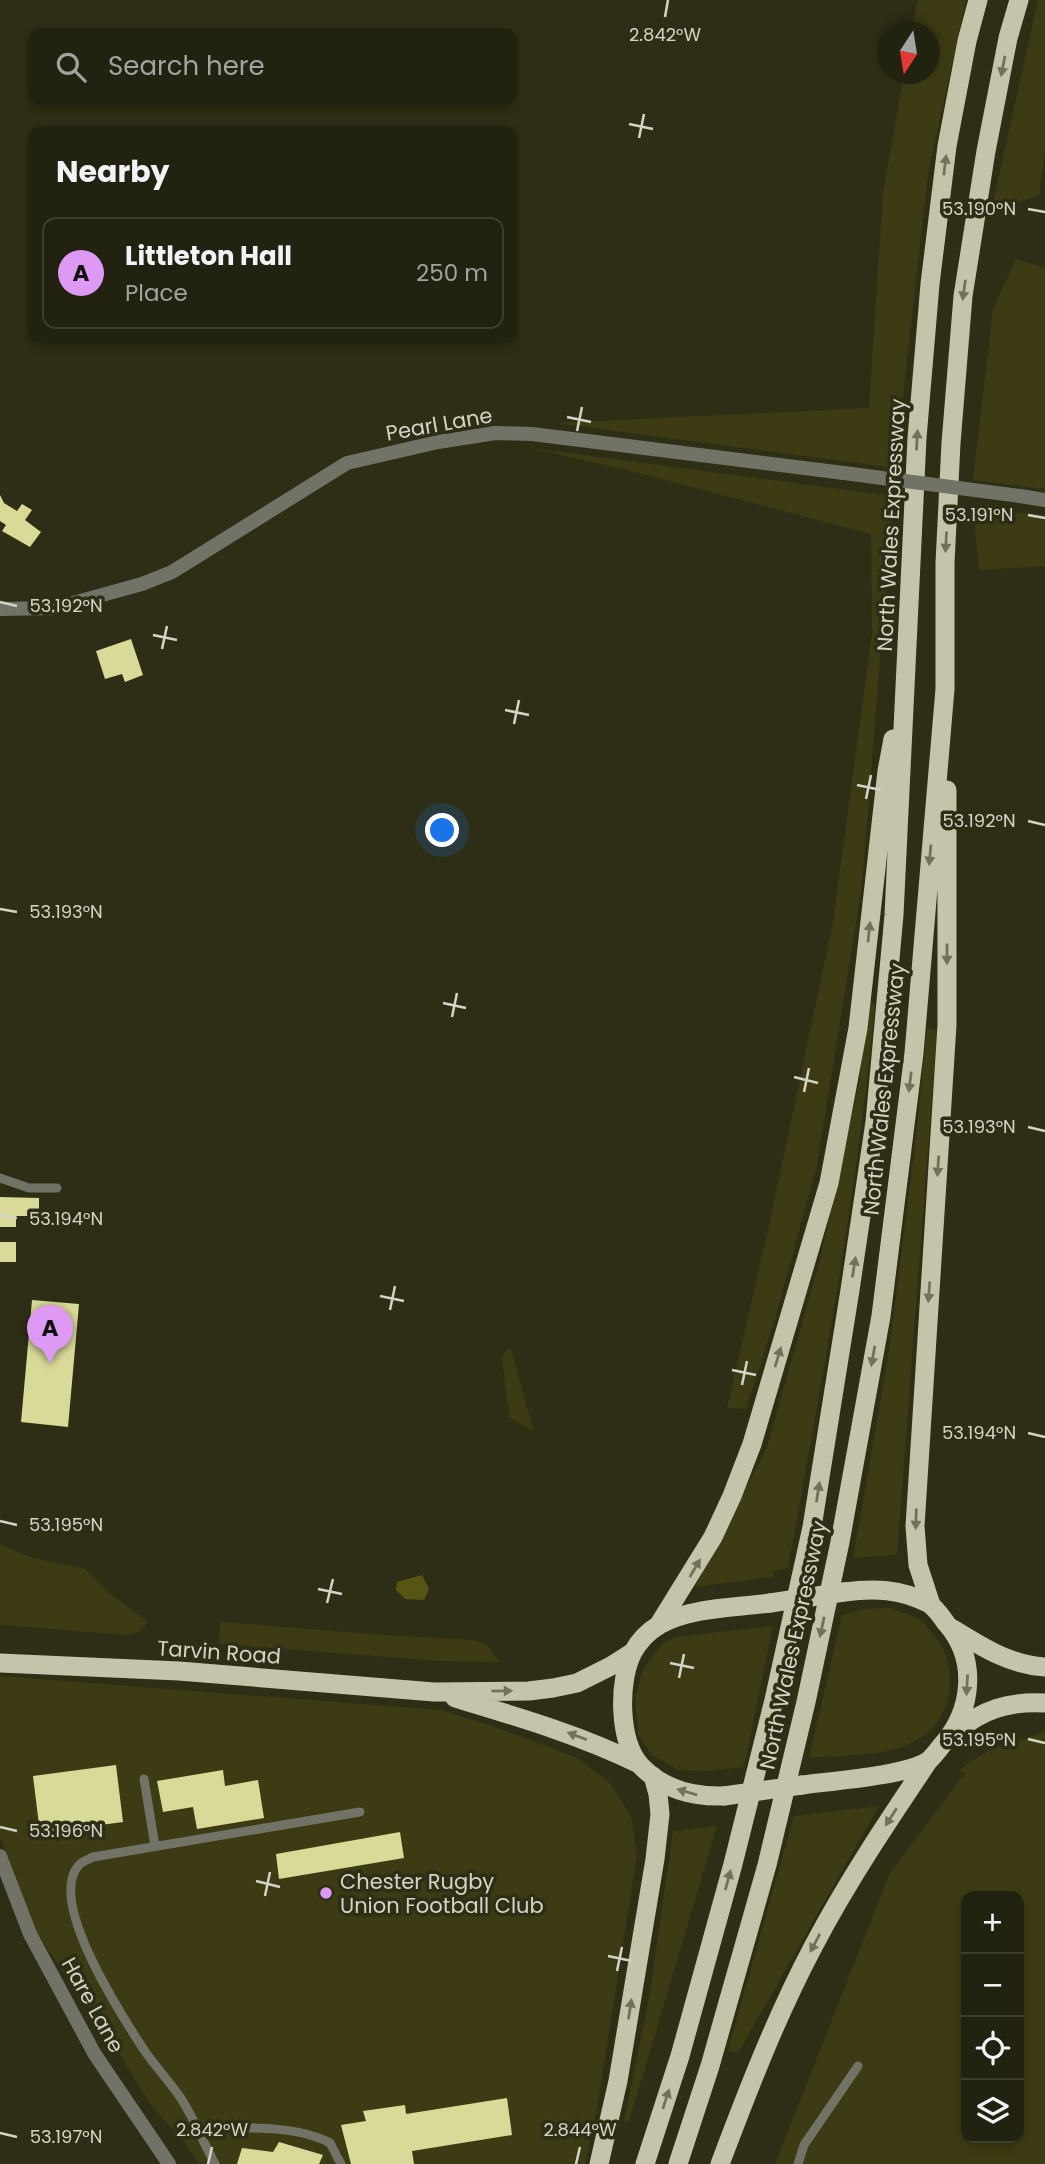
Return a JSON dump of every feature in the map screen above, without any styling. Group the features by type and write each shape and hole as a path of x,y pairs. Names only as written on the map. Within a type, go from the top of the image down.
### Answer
{"highway":[{"name":"North Wales Expressway","path":"645,2164 680,2056 733,1864 774,1700 812,1527 875,1122 894,915 917,438 930,285 947,146 967,41 978,0"},
{"name":"North Wales Expressway","path":"678,2164 710,2066 767,1865 806,1702 840,1542 881,1316 914,1054 945,689 944,563 963,296 986,151 1008,38 1019,0"},
{"path":"658,1626 713,1537 732,1496 756,1430 829,1183 858,1028 887,771 908,655"},
{"path":"720,2164 755,2070 813,1946 849,1883 929,1760 960,1721 968,1689 968,1673 959,1641 931,1605 918,1565 915,1526 947,1025 948,820 945,689"},
{"path":"599,2164 618,2081 660,1814 658,1794 629,1739 623,1712 626,1674 633,1653 643,1638 658,1626 700,1612 878,1589 896,1591 931,1605"},
{"path":"952,1629 986,1650 1013,1661 1045,1667"},
{"path":"433,1692 529,1691 553,1688 577,1683 633,1653"},
{"name":"Tarvin Road","path":"0,1663 179,1671 433,1692"},
{"path":"433,1692 561,1730 610,1749 669,1786 695,1795 724,1796 895,1772 929,1760"},
{"path":"946,1740 962,1726 997,1707 1023,1702 1045,1703"}],"street":[{"name":"Pearl Lane","path":"0,609 55,608 142,584 172,572 347,463 438,442 495,433 532,434 1045,500"},
{"name":"Hare Lane","path":"0,1856 30,1934 87,2041 169,2164"}],"lane":[{"path":"0,1178 29,1188 57,1188"},
{"path":"144,1779 155,1846"},
{"path":"215,2164 182,2100 145,2051 91,1958 76,1923 70,1897 71,1881 80,1864 93,1857 360,1812"},
{"path":"798,2164 804,2145 858,2066"},
{"path":"197,2128 260,2128 311,2136 330,2143 341,2164"}],"shaded area":[{"path":"918,0 966,0 928,174 895,468 555,423 869,408 883,193 902,84 940,84 940,21 914,21"},
{"path":"1038,0 1045,0 1045,152 1039,195 991,212"},
{"path":"1016,259 1045,268 1045,489 973,480 993,309"},
{"path":"531,448 893,496 862,885 817,1165 775,1319 746,1409 727,1408 770,1221 833,922 872,633 871,534 631,471"},
{"path":"973,508 1045,515 1045,566 979,570"},
{"path":"869,1000 875,1005 859,1146 838,1287 788,1568 773,1571 773,1577 695,1587 767,1447 820,1260 859,1083"},
{"path":"927,1029 937,1030 897,1555 853,1558 889,1352"},
{"path":"510,1346 534,1432 509,1417 502,1358"},
{"path":"0,1544 30,1557 85,1569 109,1593 148,1622 139,1632 128,1635 0,1625"},
{"path":"422,1575 429,1589 424,1600 405,1599 396,1590 397,1582"},
{"path":"891,1608 922,1622 942,1647 950,1678 944,1710 936,1724 909,1744 873,1753 809,1758 842,1615 864,1609"},
{"path":"220,1622 475,1640 488,1646 499,1662 439,1661 219,1644"},
{"path":"773,1626 744,1767 710,1771 678,1770 652,1755 638,1734 635,1698 643,1670 661,1645 675,1637"},
{"name":"Chester Rugby Union Football Club","path":"0,1676 441,1710 499,1728 577,1758 610,1783 631,1816 637,1855 596,2115 585,2164 199,2164 184,2142 151,2105 100,2023 36,1932 0,1836"},
{"path":"1045,1732 1045,2164 775,2164 890,1873 965,1773 959,1771 978,1757"},
{"path":"879,1806 738,2053 728,2050 794,1816"},
{"path":"717,1826 629,2122 624,2121 650,1993 673,1831"}],"building":[{"path":"0,495 4,503 17,511 22,504 32,510 25,520 41,532 30,547 2,531 6,525 0,521"},
{"path":"131,639 143,675 125,682 122,674 105,679 96,651"},
{"path":"0,1197 39,1198 39,1216 16,1216 16,1227 0,1227"},
{"path":"0,1242 16,1242 16,1262 0,1262"},
{"path":"32,1300 79,1304 68,1427 21,1422"},
{"path":"116,1765 123,1822 40,1833 33,1776"},
{"path":"223,1770 225,1786 258,1780 264,1818 197,1829 193,1807 163,1812 157,1781"},
{"path":"400,1832 404,1858 279,1879 276,1854"},
{"path":"507,2098 512,2135 412,2151 414,2164 351,2164 341,2125 366,2121 363,2111 405,2105 406,2114"},
{"path":"279,2142 323,2155 319,2164 237,2164 242,2148 273,2152"}],"place":[{"name":"Littleton Hall","path":"50,1363"},
{"name":"Chester Rugby Union Football Club","path":"326,1893"}]}
